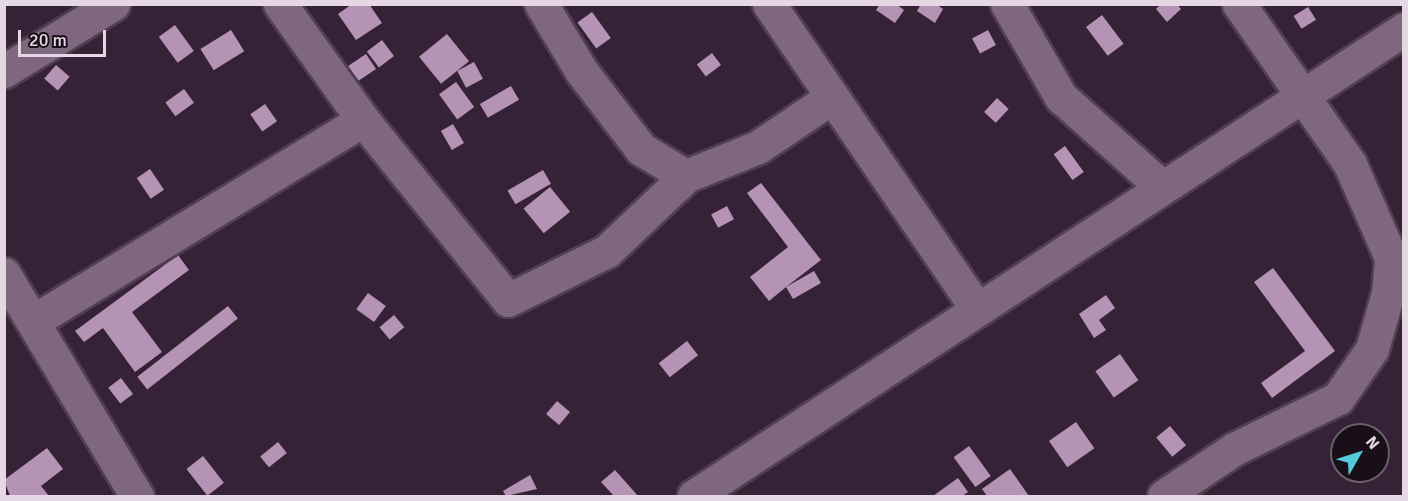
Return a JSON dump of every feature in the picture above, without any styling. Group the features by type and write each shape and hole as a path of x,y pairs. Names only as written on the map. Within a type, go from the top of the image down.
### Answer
{"street":[{"path":"4,71 113,4"},
{"path":"280,4 363,120 508,300 607,251 686,176 758,147 832,97"},
{"path":"541,4 582,72 641,149 686,176"},
{"path":"769,4 976,307"},
{"path":"1007,4 1062,97 1161,186"},
{"path":"1164,496 1234,449 1338,398 1372,349 1388,293 1392,258 1382,226 1350,164 1299,94 1239,4"},
{"path":"694,496 1299,94 1404,29"},
{"path":"35,320 363,120"},
{"path":"1382,226 1404,254"},
{"path":"4,274 35,320 137,496"}],"building":[{"path":"352,4 369,4 382,23 356,40 338,14"},
{"path":"880,4 896,4 904,10 895,23 876,10"},
{"path":"921,4 936,4 943,9 935,23 917,11"},
{"path":"1161,4 1177,4 1181,9 1167,22 1156,9"},
{"path":"1308,7 1316,20 1302,29 1294,16"},
{"path":"592,12 611,38 596,48 577,23"},
{"path":"1102,15 1124,44 1108,56 1086,27"},
{"path":"175,25 194,51 178,63 159,37"},
{"path":"231,30 244,51 214,70 200,49"},
{"path":"988,30 996,45 980,53 972,38"},
{"path":"447,34 469,61 441,84 419,57"},
{"path":"382,40 394,56 379,67 367,51"},
{"path":"712,53 721,65 706,76 697,64"},
{"path":"366,54 376,69 354,84 344,69"},
{"path":"474,62 483,79 466,88 457,71"},
{"path":"56,65 70,77 58,90 44,79"},
{"path":"456,82 474,107 457,119 439,94"},
{"path":"511,86 519,100 488,118 480,104"},
{"path":"184,89 194,103 175,116 165,103"},
{"path":"997,98 1009,109 996,123 984,112"},
{"path":"265,104 277,121 262,132 250,114"},
{"path":"453,124 464,143 452,150 441,131"},
{"path":"1065,146 1084,172 1072,180 1054,154"},
{"path":"150,169 164,190 151,199 137,178"},
{"path":"543,170 551,184 515,204 507,190"},
{"path":"761,183 821,260 769,301 750,277 788,247 747,193"},
{"path":"550,187 570,212 544,233 524,208"},
{"path":"727,206 734,219 718,228 711,214"},
{"path":"178,255 189,270 132,312 162,352 135,372 103,328 84,342 75,331"},
{"path":"1273,268 1335,351 1272,398 1261,383 1305,351 1254,282"},
{"path":"814,271 821,283 793,299 786,287"},
{"path":"368,293 386,306 374,322 356,309"},
{"path":"1106,295 1115,308 1099,320 1106,330 1094,338 1079,314"},
{"path":"228,306 238,319 147,389 137,377"},
{"path":"394,315 404,327 390,339 379,327"},
{"path":"687,341 698,355 670,377 659,363"},
{"path":"1120,354 1138,380 1114,397 1095,371"},
{"path":"121,378 133,394 120,404 108,388"},
{"path":"557,401 570,412 559,425 546,414"},
{"path":"1076,422 1094,448 1067,467 1049,441"},
{"path":"1170,426 1186,445 1172,457 1156,438"},
{"path":"278,442 287,453 269,467 260,456"},
{"path":"969,446 991,476 975,487 954,457"},
{"path":"47,448 63,469 41,486 49,496 10,496 4,480"},
{"path":"203,456 224,483 207,496 186,469"},
{"path":"1010,469 1029,496 987,496 982,489"},
{"path":"615,470 638,496 614,496 601,482"},
{"path":"530,475 537,489 506,496 503,491"},
{"path":"958,478 968,492 962,496 933,496"}]}
